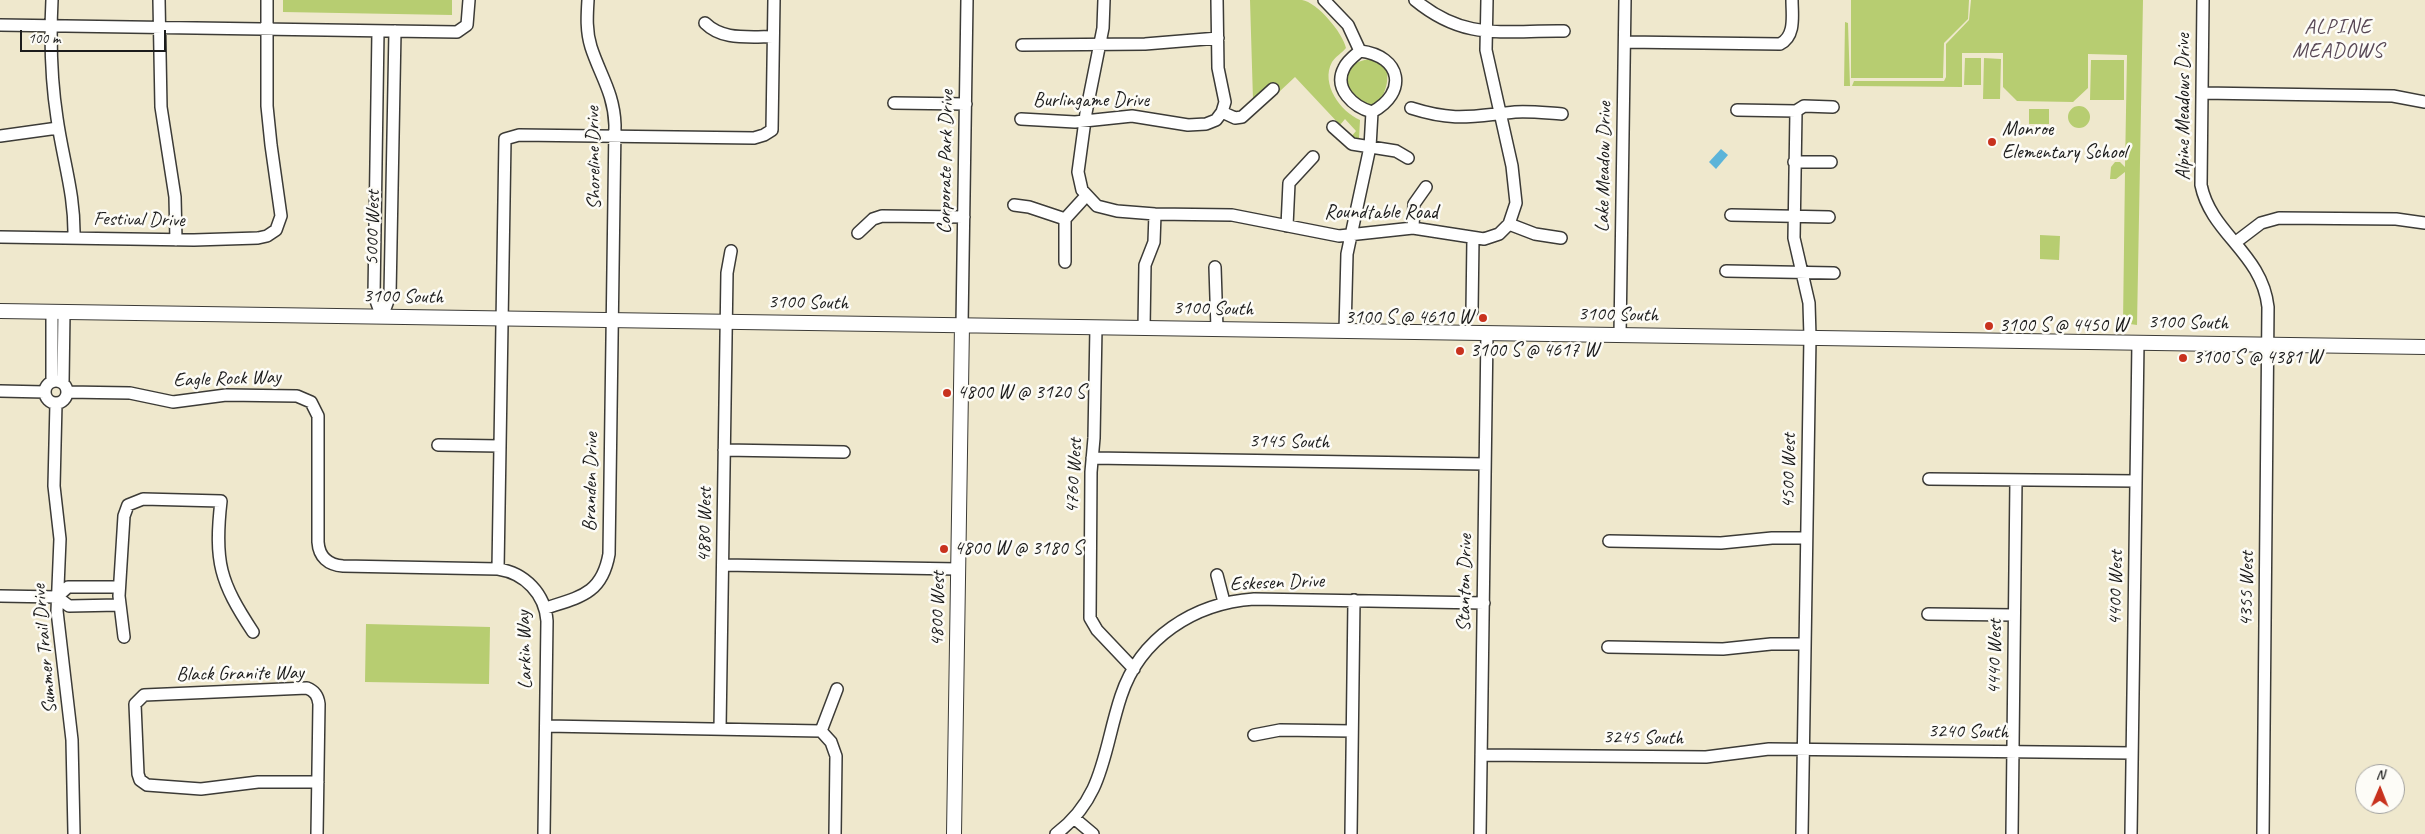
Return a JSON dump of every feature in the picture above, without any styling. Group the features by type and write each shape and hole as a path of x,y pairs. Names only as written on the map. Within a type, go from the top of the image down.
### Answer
{"main road":[{"name":"3100 South","path":"0,312 2425,347"},
{"name":"4800 West","path":"954,834 962,326"}],"street":[{"path":"52,0 52,74 58,128 73,193 74,238"},
{"path":"159,0 161,107 175,197 176,240"},
{"path":"266,29 267,0"},
{"path":"0,25 457,32 467,25 469,0"},
{"name":"Shoreline Drive","path":"588,0 588,34 595,59 613,102 615,136 613,320"},
{"path":"498,569 505,139 519,135 754,138 772,130 774,0"},
{"name":"Corporate Park Drive","path":"962,326 967,0"},
{"path":"1065,262 1065,219 1086,196 1080,184 1078,172 1085,121 1100,45 1104,0"},
{"path":"1217,0 1218,68 1225,102 1222,112 1232,117 1242,118 1273,89"},
{"path":"1324,0 1348,25 1360,50 1381,56 1390,64 1394,74 1394,86 1389,98 1380,108 1372,112 1362,109 1352,101 1344,92 1342,82 1344,66 1360,50"},
{"path":"1415,0 1448,22 1467,29 1485,32 1564,31"},
{"path":"1487,0 1485,32 1490,74 1510,157 1516,195 1514,215 1509,224 1535,234 1561,238"},
{"name":"Lake Meadow Drive","path":"1620,335 1625,0"},
{"path":"1624,42 1770,45 1787,40 1792,26 1792,0"},
{"name":"Alpine Meadows Drive","path":"2203,0 2200,177 2203,194 2211,213 2254,265 2264,283 2268,307 2268,344"},
{"path":"705,23 714,32 727,36 773,36"},
{"name":"Festival Drive","path":"0,237 176,240 258,238 267,236 276,230 280,224 281,212 269,127 266,29"},
{"name":"5000 West","path":"378,31 374,295 382,317"},
{"name":"5000 West","path":"382,317 390,295 395,31"},
{"path":"1022,45 1144,44 1218,38"},
{"path":"2202,93 2392,96 2425,102"},
{"path":"894,103 966,104"},
{"path":"1737,110 1796,111 1804,106 1833,106"},
{"path":"1411,108 1454,118 1526,112 1562,114"},
{"name":"4500 West","path":"1796,111 1794,238 1809,303 1810,338 1802,834"},
{"name":"Burlingame Drive","path":"1021,120 1085,121 1132,116 1180,124 1200,125 1216,120 1222,112"},
{"path":"1345,331 1346,269 1350,235 1370,148 1372,112"},
{"path":"1333,127 1352,144 1396,151 1408,158"},
{"path":"0,136 58,128"},
{"path":"1287,226 1289,183 1313,157"},
{"path":"1794,162 1831,162"},
{"path":"1413,228 1414,204 1426,187"},
{"name":"Roundtable Road","path":"1086,196 1097,206 1107,210 1155,214 1232,214 1339,236 1413,228 1473,238 1494,237 1509,224"},
{"path":"1014,205 1065,219"},
{"path":"1144,328 1145,265 1154,242 1155,214"},
{"path":"1731,215 1829,216"},
{"path":"858,233 872,219 882,216 964,217"},
{"path":"2236,242 2261,223 2279,218 2396,219 2425,223"},
{"path":"1472,312 1473,238"},
{"name":"4880 West","path":"720,729 727,274 732,251"},
{"path":"1215,267 1217,329"},
{"path":"1726,271 1834,273"},
{"path":"58,312 63,401 56,403 47,398 45,392 47,386 61,385"},
{"name":"Branden Drive","path":"546,608 585,594 600,581 607,568 613,320"},
{"name":"4760 West","path":"1096,327 1090,618 1097,630 1134,669"},
{"name":"Stanton Drive","path":"1480,834 1487,333"},
{"name":"4400 West","path":"2131,834 2138,342"},
{"name":"4355 West","path":"2263,834 2268,344"},
{"name":"Eagle Rock Way","path":"61,385 130,393 173,402 226,395 293,396 306,399 314,406 318,416 318,542 319,551 329,563"},
{"path":"0,391 45,392"},
{"name":"Summer Trail Drive","path":"56,403 54,486 60,529 57,597 72,740 74,834"},
{"path":"438,445 500,446"},
{"path":"724,450 844,452"},
{"name":"3145 South","path":"1092,458 1485,464"},
{"path":"1928,479 2136,481"},
{"name":"4440 West","path":"2012,834 2016,480"},
{"path":"124,636 119,605 119,587 124,516 128,505 143,499 221,501 218,536 222,572 232,601 253,632"},
{"path":"1609,541 1721,543 1772,538 1806,538"},
{"name":"Larkin Way","path":"329,563 343,566 507,570 524,579 537,592 546,608 544,834"},
{"path":"723,565 958,569"},
{"path":"1217,575 1224,602"},
{"path":"57,597 68,587 119,587"},
{"path":"89,587 89,605"},
{"path":"0,596 57,597 69,606 119,605"},
{"name":"Eskesen Drive","path":"1056,834 1074,818 1094,788 1120,698 1134,669 1156,640 1176,624 1199,610 1224,602 1268,599 1484,603"},
{"path":"1351,834 1354,600"},
{"path":"1928,614 2014,615"},
{"path":"1608,647 1723,649 1771,644 1805,644"},
{"name":"Black Granite Way","path":"317,834 318,782 319,704 317,696 311,690 307,688 262,688 144,695 137,700 134,709 138,774 144,783 201,789 258,782 318,782"},
{"path":"820,732 837,689"},
{"path":"546,726 820,732 832,742 836,756 835,834"},
{"path":"1254,735 1280,730 1352,731"},
{"name":"3245 South","path":"1481,755 1706,757 1769,749 1804,749"},
{"name":"3240 South","path":"1804,749 2132,753"},
{"path":"1074,818 1093,834"}],"green space":[{"path":"283,0 452,0 452,15 283,12"},
{"path":"1250,0 1302,0 1315,6 1335,27 1346,48 1332,62 1329,70 1329,79 1334,96 1340,104 1346,111 1360,120 1359,139 1351,137 1356,131 1345,119 1340,125 1295,77 1279,92 1271,84 1253,100"},
{"path":"1851,0 1969,0 1968,19 1944,43 1943,78 1851,78"},
{"path":"1971,0 2143,0 2137,325 2123,323 2125,172 2116,179 2110,179 2111,167 2115,162 2120,162 2125,167 2127,55 2088,54 2088,88 2073,102 2017,101 2003,87 2003,53 1962,53 1962,87 1852,86 1854,81 1944,81 1946,77 1946,44 1969,20"},
{"path":"1845,22 1848,23 1850,86 1844,86"},
{"path":"1965,58 1981,58 1981,85 1964,85"},
{"path":"1984,58 2001,59 2000,99 1983,99"},
{"path":"1372,59 1387,70 1387,80 1382,97 1375,104 1366,104 1351,91 1347,81 1348,71 1356,63"},
{"path":"2091,60 2124,60 2124,100 2090,100"},
{"path":"2079,106 2087,109 2090,117 2087,125 2079,128 2071,125 2068,117 2071,109"},
{"path":"2029,109 2049,109 2049,124 2029,124"},
{"path":"2040,235 2060,236 2059,260 2040,259"},
{"path":"366,624 490,627 489,684 365,682"}],"water":[{"path":"1721,149 1728,155 1716,169 1709,162"}],"place":[{"name":"Monroe Elementary School","path":"1992,142"},
{"name":"3100 S @ 4610 W","path":"1483,318"},
{"name":"3100 S @ 4450 W","path":"1989,326"},
{"name":"3100 S @ 4617 W","path":"1460,351"},
{"name":"3100 S @ 4381 W","path":"2183,358"},
{"name":"4800 W @ 3120 S","path":"947,393"},
{"name":"4800 W @ 3180 S","path":"944,549"}],"district":[{"name":"ALPINE MEADOWS","path":"2338,39"}]}
